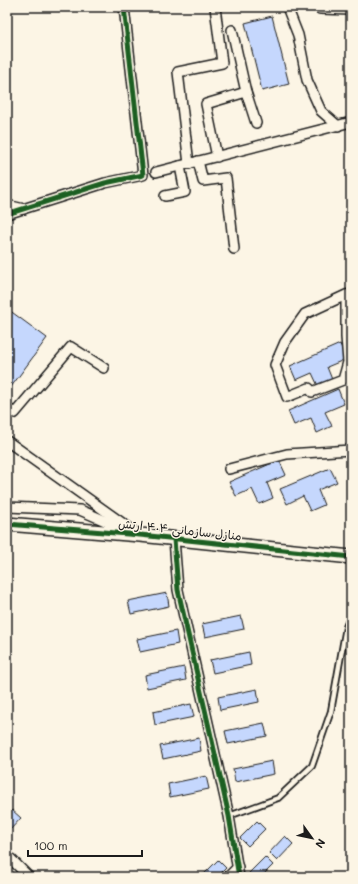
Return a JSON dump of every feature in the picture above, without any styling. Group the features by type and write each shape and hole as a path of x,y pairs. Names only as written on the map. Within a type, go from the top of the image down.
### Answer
{"street":[{"path":"7,214 105,183 143,175 124,7"},
{"path":"165,196 185,192 189,164 178,72 222,63 215,7"},
{"path":"286,7 298,35 307,80 321,111 338,126"},
{"path":"320,7 320,9 351,10"},
{"path":"232,30 246,92 256,123"},
{"path":"217,157 206,104 246,92"},
{"path":"156,172 351,122"},
{"path":"189,164 203,181 226,178 234,249"},
{"path":"7,205 24,209"},
{"path":"348,294 346,338 348,362 343,380 312,392 309,388 287,397 275,365 285,342 305,314 348,294"},
{"path":"7,408 15,414 71,348 104,368"},
{"path":"7,441 140,535"},
{"path":"229,469 287,454 351,450"},
{"path":"7,507 80,510 140,535"},
{"name":"منازل سازمانی ۴۰۴ ارتش","path":"7,524 140,535 351,557"},
{"path":"174,539 178,590 229,816 239,877"},
{"path":"7,855 29,877"},
{"path":"228,877 238,867"}],"lane":[{"path":"229,816 278,798 312,766 331,711 346,627 351,615"}],"building":[{"path":"272,16 289,84 262,91 245,23"},
{"path":"9,310 47,338 11,387 7,385 7,313"},
{"path":"340,344 346,359 327,367 333,382 319,388 312,373 296,380 290,366"},
{"path":"338,389 344,404 325,412 332,426 317,433 311,418 294,425 288,411"},
{"path":"279,460 286,475 267,483 273,498 259,504 252,489 236,496 229,482"},
{"path":"330,468 337,482 318,490 324,505 310,511 303,496 287,504 280,489"},
{"path":"167,593 169,606 131,614 128,601"},
{"path":"241,616 244,629 205,637 202,624"},
{"path":"176,631 178,644 140,652 137,639"},
{"path":"249,652 251,665 213,673 210,660"},
{"path":"184,667 186,680 147,688 145,675"},
{"path":"257,689 259,702 220,710 218,697"},
{"path":"191,704 194,717 155,725 153,712"},
{"path":"264,723 267,736 228,744 225,731"},
{"path":"199,738 201,751 163,759 160,746"},
{"path":"272,761 274,774 235,782 233,769"},
{"path":"206,776 209,789 170,797 168,784"},
{"path":"12,810 21,818 10,830 7,827 7,815"},
{"path":"257,821 265,829 248,846 240,838"},
{"path":"285,836 293,844 277,861 269,853"},
{"path":"265,857 273,865 261,877 253,877 249,873"},
{"path":"218,860 226,868 217,877 202,877 202,876"}],"cycle path":[{"path":"7,214 105,183 143,175 124,7"},
{"path":"7,524 140,535 351,557"},
{"path":"174,539 178,590 229,816 239,877"}]}
